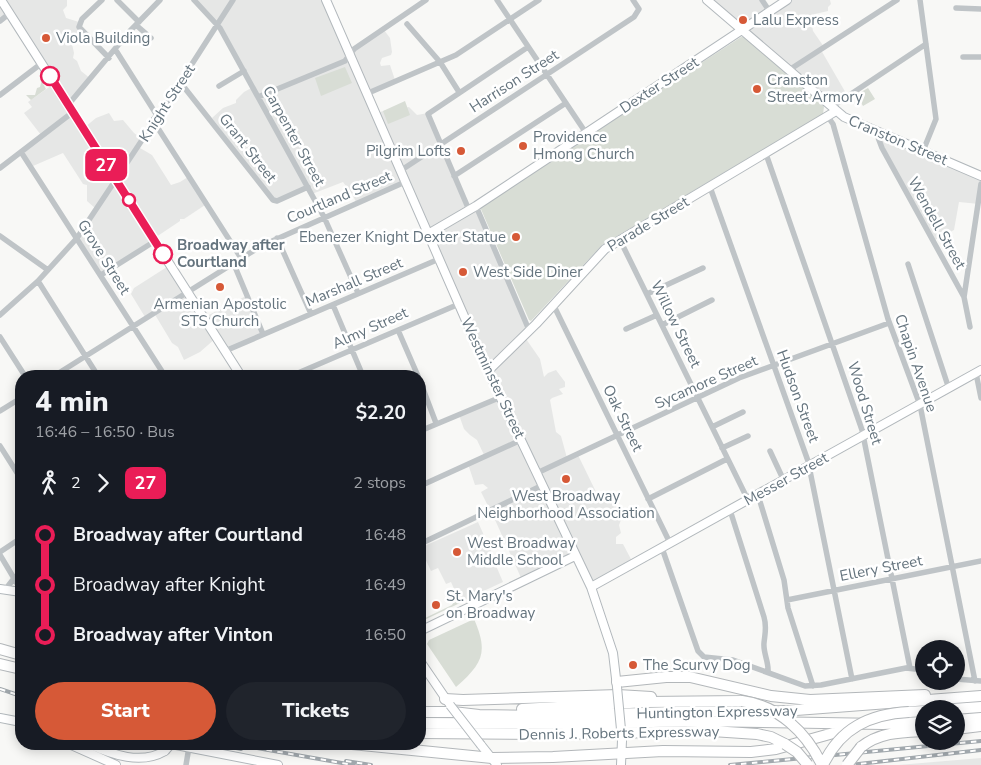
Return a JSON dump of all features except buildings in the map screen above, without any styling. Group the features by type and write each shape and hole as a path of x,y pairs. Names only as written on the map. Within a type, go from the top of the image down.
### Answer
{"highway":[{"path":"0,649 15,653"},
{"path":"0,664 15,668"},
{"path":"617,684 666,677 690,677 771,696 801,700 899,695 944,695 968,698"},
{"path":"426,711 463,700 626,695 646,696 680,702"},
{"name":"Huntington Expressway","path":"450,705 479,715 546,716 783,711 981,696"},
{"name":"Dennis J. Roberts Expressway","path":"450,705 478,709 536,709 680,702 742,702 765,708 791,723 808,741 822,765"},
{"path":"965,708 981,707"},
{"path":"822,765 831,750 857,726 876,716 915,712"},
{"path":"965,719 981,718"},
{"name":"Huntington Expressway","path":"426,723 567,724 695,721 873,724 915,722"},
{"path":"399,750 494,762 668,751 760,751 776,749 827,734 873,724"},
{"path":"965,727 981,726"},
{"name":"Dennis J. Roberts Expressway","path":"426,733 565,734 712,731 757,734 771,737 785,744 797,752 808,765"},
{"path":"847,765 861,747 873,739 886,734 915,732"},
{"path":"426,737 457,734"}],"main road":[{"path":"2,0 237,370"},
{"name":"Westminster Street","path":"326,0 488,371 591,588 610,642 617,684 622,740 621,765"},
{"name":"Cranston Street","path":"707,0 844,117 981,176"},
{"name":"Dexter Street","path":"428,234 472,208 787,0"},
{"name":"Parade Street","path":"488,371 605,249 828,117 834,110"},
{"name":"Messer Street","path":"591,588 978,372"},
{"path":"426,628 575,556"},
{"path":"426,670 450,705 494,762"},
{"path":"0,718 15,720"},
{"path":"82,750 116,765"},
{"path":"102,750 124,760 133,761 150,760 166,750"},
{"path":"201,750 248,762 278,765"}],"street":[{"path":"102,0 82,20 79,27 109,58"},
{"path":"117,0 151,38"},
{"path":"0,168 21,152 70,108 115,49 160,0"},
{"name":"Carpenter Street","path":"194,0 218,24 324,217 358,294"},
{"name":"Knight Street","path":"0,316 38,281 77,238 233,0"},
{"path":"258,96 345,61 354,49 426,0"},
{"path":"497,0 586,132"},
{"path":"366,94 456,55 540,0"},
{"name":"Harrison Street","path":"400,171 634,17 639,10 633,0"},
{"path":"762,0 770,12"},
{"path":"789,70 896,0"},
{"path":"920,0 936,119 923,151"},
{"path":"956,8 981,9"},
{"path":"0,20 10,14"},
{"path":"407,24 440,62 459,92"},
{"name":"Parade Street","path":"834,110 836,104 926,44"},
{"path":"528,47 428,114 454,176 472,208 529,330"},
{"path":"115,49 156,120 241,258"},
{"path":"962,56 981,57"},
{"path":"0,95 42,63"},
{"path":"219,86 244,71"},
{"name":"Grant Street","path":"180,82 273,200 308,187"},
{"path":"454,176 566,104"},
{"name":"Chapin Avenue","path":"828,117 833,124 889,323 920,405 952,567 978,681"},
{"name":"Wendell Street","path":"876,132 882,148 964,297 970,327"},
{"name":"Grove Street","path":"21,152 161,370"},
{"name":"Wood Street","path":"766,154 833,342 864,436 910,668"},
{"name":"Courtland Street","path":"63,370 233,262 277,238 405,182"},
{"path":"964,297 981,184"},
{"name":"Hudson Street","path":"710,187 810,466 852,679"},
{"path":"0,236 48,270"},
{"path":"277,238 311,314"},
{"name":"Willow Street","path":"620,240 748,500"},
{"path":"100,275 155,241"},
{"name":"Marshall Street","path":"225,351 439,259"},
{"path":"233,262 264,334"},
{"path":"908,264 922,312 949,389"},
{"path":"647,294 703,268"},
{"path":"38,281 94,370"},
{"path":"662,325 712,300"},
{"name":"Almy Street","path":"312,370 352,350 459,304"},
{"name":"Oak Street","path":"553,304 670,544"},
{"path":"333,305 360,370"},
{"path":"626,329 657,315"},
{"name":"Sycamore Street","path":"537,473 739,378 889,323"},
{"path":"398,330 415,370"},
{"path":"0,337 21,370"},
{"path":"978,372 981,398"},
{"path":"426,397 436,423"},
{"path":"426,427 501,397"},
{"path":"0,411 15,402"},
{"path":"712,427 743,412"},
{"path":"722,448 748,436"},
{"path":"426,483 522,440"},
{"path":"0,446 15,470"},
{"path":"770,451 784,481"},
{"path":"648,499 727,459"},
{"path":"426,541 543,485"},
{"path":"758,495 785,583 787,600 813,686"},
{"path":"730,510 765,620 764,645 768,660 768,672"},
{"path":"3,590 14,577 0,553 15,542"},
{"path":"662,548 701,656 734,660 798,685 813,686 910,668 915,669"},
{"name":"Ellery Street","path":"787,600 981,561"},
{"path":"965,680 978,681"},
{"path":"186,765 188,750"}],"shaded area":[{"path":"0,0 67,0 67,6 63,10 66,18 79,22 83,34 72,44 73,58 77,61 81,71 91,79 71,106 85,127 96,118 109,113 114,121 123,120 143,140 140,148 152,155 171,185 188,177 205,205 184,219 180,219 180,221 101,274 78,238 96,209 87,201 87,185 83,184 63,153 33,166 22,151 41,135 24,113 32,107 28,102 55,83 13,15 0,21"},
{"path":"197,0 328,0 350,51 384,30 390,38 392,52 391,55 382,58 380,63 381,66 390,65 395,80 369,92 377,113 399,106 409,107 417,115 428,113 470,207 475,206 530,328 524,336 540,359 544,377 556,370 565,382 565,387 559,389 563,394 550,400 556,432 561,436 567,458 578,455 597,494 591,497 591,499 595,500 611,496 616,502 621,520 619,525 621,533 616,537 616,544 623,544 633,563 592,586 577,556 522,580 481,492 488,488 483,484 475,485 468,464 484,455 477,440 464,429 459,415 500,397 404,182 356,202 343,182 312,194 308,187 276,201 212,118 223,108 236,103 236,100 244,92 253,87 236,53"},
{"path":"710,0 764,0 771,9 787,0 830,0 831,4 828,7 828,11 815,14 811,20 813,31 824,47 821,50 847,95 834,106"},
{"path":"741,37 744,37 823,104 823,114 602,245 531,321 529,320 480,207"},
{"path":"345,67 352,83 321,96 315,78"},
{"path":"41,80 46,89 31,100 26,95 35,95 37,88 40,87"},
{"path":"868,88 875,99 863,106 856,95"},
{"path":"405,101 410,115 388,124 383,111"},
{"path":"878,131 981,173 979,204 959,202 954,230 933,241 882,149"},
{"path":"170,265 205,317 246,296 263,333 227,350 216,338 200,352 184,360 178,347 172,343 154,313 145,317 131,294 134,288"},
{"name":"West Broadway Middle School","path":"478,522 503,582 460,602 451,582 446,584 438,568 431,571 426,561 426,545"},
{"path":"456,595 460,603 426,619 452,605 453,603 450,599"},
{"path":"474,619 481,641 480,657 472,671 456,687 427,644 429,640"},
{"path":"981,758 981,765 898,765"}],"railway":[{"path":"0,689 15,694"},
{"path":"730,765 981,741"},
{"path":"268,750 353,765"},
{"path":"850,765 981,750"},
{"path":"346,761 371,765"}],"bus line":[{"name":"27","path":"50,76 163,254"}],"place":[{"name":"Lalu Express","path":"743,20"},
{"name":"Viola Building","path":"46,38"},
{"name":"Cranston Street Armory","path":"757,89"},
{"name":"Providence Hmong Church","path":"523,146"},
{"name":"Pilgrim Lofts","path":"461,151"},
{"name":"Ebenezer Knight Dexter Statue","path":"516,237"},
{"name":"Broadway after Courtland","path":"163,254"},
{"name":"West Side Diner","path":"463,272"},
{"name":"Armenian Apostolic STS Church","path":"220,287"},
{"name":"West Broadway Neighborhood Association","path":"566,479"},
{"name":"West Broadway Middle School","path":"457,552"},
{"name":"St. Mary's on Broadway","path":"436,605"},
{"name":"The Scurvy Dog","path":"633,665"}]}
